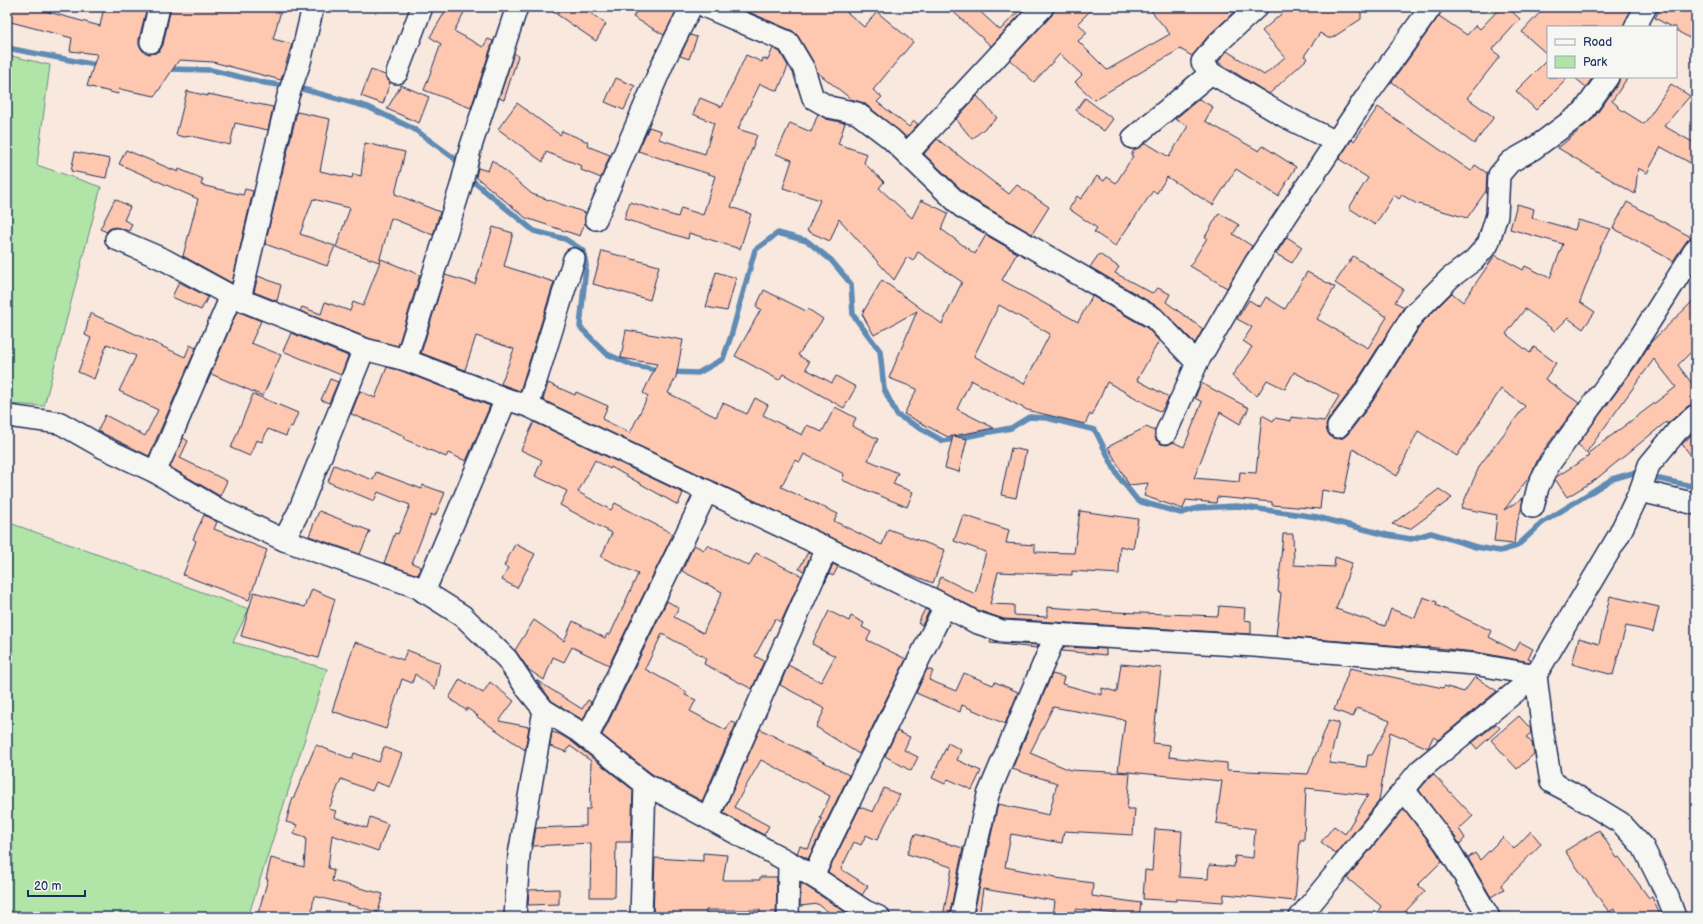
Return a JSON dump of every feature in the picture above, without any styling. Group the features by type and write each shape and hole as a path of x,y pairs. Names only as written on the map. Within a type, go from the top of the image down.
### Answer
{"street":[{"path":"151,42 159,7"},
{"path":"155,472 235,298 288,96 300,62 313,7"},
{"path":"397,73 422,7"},
{"path":"406,360 461,186 471,146 517,7"},
{"path":"596,219 664,61 691,7"},
{"path":"706,7 788,42 804,69 813,98 830,107 857,113 890,138 962,207 1154,318 1197,363"},
{"path":"907,154 1044,7"},
{"path":"1257,7 1218,43 1202,62 1211,73 1284,116 1336,142"},
{"path":"1166,433 1197,363 1255,262 1336,142 1431,7"},
{"path":"1636,26 1646,7"},
{"path":"1133,138 1211,73"},
{"path":"1338,427 1363,394 1413,315 1450,278 1474,260 1488,244 1497,215 1499,174 1510,162 1533,149 1583,112 1607,78"},
{"path":"116,239 165,260 235,298 364,349 406,360 506,399 528,406 827,548 975,622 1002,631 1254,646 1474,664 1536,675"},
{"path":"1533,507 1538,487 1550,463 1628,356 1696,248"},
{"path":"528,406 574,259"},
{"path":"284,540 299,511 364,349"},
{"path":"424,592 506,399"},
{"path":"7,416 60,423 104,448 155,472 218,509 284,540 417,587 463,616 507,659 527,689 544,710 587,738 645,784 789,862 813,876 865,911 879,917"},
{"path":"1300,917 1420,770 1536,675 1619,535 1644,480 1678,430 1696,416"},
{"path":"1644,480 1696,504"},
{"path":"587,738 707,491"},
{"path":"708,818 827,548"},
{"path":"813,876 945,606"},
{"path":"961,917 976,842 988,795 1056,634"},
{"path":"1536,675 1543,734 1551,782 1621,823 1643,847 1668,897 1674,917"},
{"path":"515,917 519,855 544,710"},
{"path":"640,917 645,784"},
{"path":"1404,790 1445,843 1489,917"},
{"path":"788,917 789,862"}],"green space":[{"path":"7,55 50,65 37,165 101,187 44,406 7,404"},
{"path":"7,522 249,609 233,642 327,669 248,917 7,917"}],"building":[{"path":"10,7 30,7 100,26 104,7 147,7 139,39 139,45 143,51 149,54 160,50 163,45 171,7 282,7 273,39 292,44 281,80 213,62 179,60 155,96 119,89 118,94 87,86 97,54 70,51 72,38 7,21"},
{"path":"448,7 467,7 454,31 483,47 488,39 493,41 471,108 424,90 441,44 430,37"},
{"path":"546,7 582,7 606,24 596,41"},
{"path":"639,7 678,7 664,35 633,17"},
{"path":"737,7 841,7 864,27 877,12 913,42 873,90 882,97 877,102 909,127 914,121 918,124 906,137 864,103 851,99 817,72 814,63 798,36 793,31"},
{"path":"948,7 975,7 1000,30 1022,7 1027,7 991,46"},
{"path":"1055,7 1094,7 1078,23 1087,33 1078,41 1107,70 1170,34 1148,7 1223,7 1231,15 1209,35 1192,56 1180,49 1094,100 1075,82 1082,75 1060,54 1034,82 1010,60 1052,15"},
{"path":"1289,7 1357,7 1361,13 1361,19 1332,38 1328,38 1320,33 1304,56 1308,58 1269,94 1218,62 1227,51 1264,75 1285,57 1262,31"},
{"path":"1501,7 1507,7 1520,19 1492,50 1500,56 1467,98 1494,117 1474,144 1392,82 1439,16 1467,35 1476,25 1480,29"},
{"path":"1545,7 1625,7 1630,11 1623,26 1547,26 1547,54 1522,32"},
{"path":"1661,7 1696,7 1696,25 1689,38 1677,31 1677,26 1669,26 1655,18"},
{"path":"690,35 697,37 689,59 680,56"},
{"path":"773,48 780,52 788,66 778,91 760,84 738,129 757,135 731,207 751,214 740,249 689,233 688,239 624,219 630,202 678,217 681,208 703,215 715,176 638,151 649,127 661,131 659,139 705,154 714,123 693,114 700,98 722,107 746,55 762,62 763,58 768,60"},
{"path":"514,53 518,56 504,100 499,98"},
{"path":"1547,60 1547,78 1568,78 1536,110 1516,91"},
{"path":"371,70 385,75 390,82 383,104 361,96"},
{"path":"616,78 635,86 624,110 605,102"},
{"path":"1575,78 1592,78 1586,87"},
{"path":"1620,78 1627,78 1612,101 1618,106 1617,107 1644,124 1671,84 1690,96 1664,126 1696,144 1696,166 1661,147 1647,173 1638,168 1635,194 1558,148 1593,119 1618,84"},
{"path":"401,85 429,97 419,123 387,109"},
{"path":"187,91 273,107 268,130 235,123 230,145 191,136 184,137 176,135"},
{"path":"977,96 997,118 972,139 956,119"},
{"path":"1085,98 1113,119 1104,131 1076,110"},
{"path":"1199,99 1213,107 1205,121 1259,151 1263,146 1296,167 1278,196 1236,169 1213,205 1167,177 1157,193 1153,191 1115,246 1094,232 1097,228 1069,209 1077,196 1081,199 1097,176 1104,181 1107,177 1116,183 1133,156 1131,155 1134,150 1146,143 1169,157 1188,126 1175,119"},
{"path":"517,103 560,135 562,131 588,142 587,146 610,155 601,178 581,170 582,166 546,152 543,162 498,129"},
{"path":"1378,107 1471,171 1475,165 1487,173 1486,191 1467,218 1415,203 1402,195 1399,199 1394,195 1375,225 1349,208 1368,178 1339,159 1352,139 1354,141"},
{"path":"297,112 330,119 320,171 352,178 353,174 361,176 365,143 405,152 395,194 440,212 433,235 391,218 379,262 336,247 350,208 313,199 300,234 335,246 327,266 265,244"},
{"path":"818,114 826,119 845,123 838,144 867,154 864,163 884,182 879,188 912,218 921,200 948,213 941,229 975,254 986,235 1019,254 1017,253 1002,280 1078,322 1092,296 1147,328 1159,341 1137,380 1169,397 1161,412 1107,382 1092,416 1090,414 1085,424 1027,410 971,380 957,409 994,428 948,437 904,414 917,389 889,378 917,311 874,335 862,314 882,280 942,324 962,282 918,252 913,261 907,257 894,280 839,219 830,241 807,231 820,200 783,188 792,160 776,154 790,123 811,132","holes":["999,305 1050,334 1024,384 974,356"]},
{"path":"937,139 1009,194 1017,185 1049,207 1032,234 969,197 924,154"},
{"path":"126,150 178,172 179,169 203,179 201,185 243,195 245,189 253,191 232,283 183,256 198,199 119,164"},
{"path":"75,152 110,159 106,178 71,171"},
{"path":"492,160 532,194 586,213 585,222 580,236 526,218 476,177 478,168 488,171"},
{"path":"115,199 130,207 124,220 132,224 129,231 115,227 109,229 107,232 100,229"},
{"path":"1627,202 1691,237 1673,261 1613,228"},
{"path":"1517,204 1534,209 1532,218 1575,230 1578,220 1611,229 1601,246 1580,302 1595,312 1583,329 1568,318 1555,331 1525,309 1506,334 1530,353 1534,347 1556,363 1545,379 1579,403 1540,455 1530,476 1504,510 1523,498 1516,526 1514,544 1494,542 1497,515 1461,508 1480,465 1525,406 1501,389 1457,456 1418,431 1397,476 1353,449 1344,494 1322,490 1320,509 1272,505 1272,502 1217,497 1216,503 1186,500 1183,509 1144,496 1148,483 1129,485 1108,447 1146,427 1155,431 1156,440 1161,444 1167,445 1173,442 1184,447 1202,402 1195,398 1201,383 1249,408 1240,424 1220,412 1194,478 1239,482 1240,472 1256,473 1262,415 1273,421 1275,418 1291,421 1291,417 1324,421 1339,396 1294,372 1285,389 1267,380 1257,396 1232,376 1252,347 1243,341 1252,327 1237,319 1249,300 1260,307 1266,297 1285,309 1307,272 1335,287 1317,319 1368,348 1387,317 1335,283 1353,256 1403,289 1395,302 1404,307 1353,387 1328,420 1326,425 1330,436 1336,439 1343,438 1348,434 1373,401 1422,323 1452,293 1463,302 1495,255 1523,270 1525,266 1550,278 1563,244 1510,229"},
{"path":"1219,213 1239,225 1233,234 1252,246 1227,288 1190,266 1207,238 1205,237"},
{"path":"493,227 513,233 504,266 554,282 520,391 501,384 514,349 476,336 465,370 421,353 445,275 475,284"},
{"path":"1287,237 1302,247 1292,263 1276,254"},
{"path":"602,251 659,266 650,300 593,284"},
{"path":"1099,254 1119,267 1115,273 1152,293 1158,288 1170,294 1166,302 1203,329 1195,343 1160,308 1090,267"},
{"path":"381,259 420,275 398,346 368,338 300,311 302,307 321,314 325,302 350,311 353,302 363,306"},
{"path":"716,272 736,278 727,311 706,307"},
{"path":"258,276 281,285 277,301 254,292"},
{"path":"179,282 208,297 201,310 172,297"},
{"path":"764,290 806,311 808,309 823,319 798,355 809,362 806,369 832,383 836,376 856,387 844,408 783,374 779,380 735,356 761,309 756,307"},
{"path":"1696,298 1696,347 1678,365 1696,389 1696,403 1688,406 1667,424 1666,422 1595,480 1567,497 1555,479 1556,477 1589,456 1587,454 1676,387 1654,359 1586,453 1578,444 1638,363 1651,342"},
{"path":"237,311 261,321 251,343 281,355 263,396 211,374 207,383"},
{"path":"90,313 185,357 190,345 196,348 149,456 98,431 105,415 145,436 158,410 119,391 136,356 107,344 94,379 78,372 91,338 85,335"},
{"path":"626,330 683,340 676,377 668,393 716,417 723,403 747,414 755,398 768,405 763,415 802,435 807,425 822,432 835,407 856,418 852,426 878,439 868,460 898,473 893,484 913,492 907,507 842,480 844,474 804,454 800,462 795,460 781,487 838,514 834,521 882,545 888,529 945,550 933,583 904,572 543,400 548,383 575,395 576,392 608,406 602,419 630,433 648,396 643,393 657,364 621,358"},
{"path":"291,333 348,356 341,375 283,351"},
{"path":"387,367 402,371 490,406 466,461 448,453 446,457 404,439 405,436 351,414 360,391 375,398"},
{"path":"330,379 338,382 329,403 321,400"},
{"path":"253,394 298,413 286,436 268,429 262,442 256,440 250,456 231,448"},
{"path":"534,422 683,493 678,505 611,467 610,469 595,460 578,492 611,510 615,503 673,534 609,665 572,647 564,662 553,657 544,680 529,670 515,650 534,620 564,641 573,621 605,638 607,634 610,635 638,574 601,557 612,533 560,505 567,491 535,476 542,460 521,450"},
{"path":"1696,431 1696,462 1682,444"},
{"path":"953,436 967,439 959,472 945,468"},
{"path":"183,438 188,441 180,458 227,481 220,496 170,467"},
{"path":"1011,448 1026,451 1016,498 1001,495"},
{"path":"334,465 373,480 376,472 422,489 423,485 445,493 435,516 431,514 412,563 421,567 418,575 384,563 395,533 398,534 410,505 378,492 374,501 328,482"},
{"path":"1439,489 1452,498 1410,529 1392,524"},
{"path":"319,511 370,531 360,554 309,536"},
{"path":"1080,511 1138,519 1133,549 1120,546 1119,574 1072,571 1072,575 998,572 990,604 1014,605 1014,615 1047,617 1047,607 1115,612 1218,616 1219,606 1245,608 1244,620 1251,621 1251,634 1004,619 980,611 936,588 941,577 975,594 986,552 954,541 963,515 1009,530 1006,543 1035,545 1035,552 1074,553"},
{"path":"204,515 217,522 214,529 267,550 249,600 183,575 196,541 193,539"},
{"path":"1283,534 1293,534 1294,565 1334,567 1335,557 1352,563 1336,609 1385,626 1391,609 1415,618 1423,597 1437,602 1436,605 1492,631 1489,637 1515,651 1520,642 1533,649 1528,658 1531,659 1530,662 1476,652 1276,636 1281,593 1278,592"},
{"path":"515,544 535,554 517,588 502,580 508,568 504,566"},
{"path":"694,545 704,550 707,545 749,566 756,553 802,576 781,622 775,619 755,656 764,661 752,689 704,664 706,658 662,634 645,669 687,692 685,695 696,700 690,711 726,730 731,721 736,724 702,801 652,774 602,735 667,601 679,608 674,617 703,633 722,592 682,571"},
{"path":"808,552 811,554 804,571 799,569"},
{"path":"833,564 838,567 833,576 829,574 825,583"},
{"path":"312,589 335,599 318,658 241,636 254,592 305,607"},
{"path":"1610,596 1659,607 1653,632 1626,626 1613,675 1572,664 1579,638 1599,644"},
{"path":"925,609 929,611 922,625 918,623"},
{"path":"829,611 849,621 851,616 864,623 862,627 871,632 867,640 906,659 859,754 816,727 825,709 780,685 788,665 821,682 835,656 812,644"},
{"path":"991,640 1001,643 1038,645 1037,648 990,643"},
{"path":"355,642 403,660 407,650 440,663 435,689 415,674 412,683 402,679 386,729 332,711"},
{"path":"1064,647 1106,649 1106,655 1062,651"},
{"path":"1121,664 1161,668 1153,743 1170,745 1169,757 1227,763 1227,770 1308,774 1329,720 1339,723 1329,763 1366,767 1368,755 1372,755 1390,721 1357,708 1353,717 1334,710 1350,668 1443,688 1444,686 1464,692 1475,677 1497,691 1438,740 1433,737 1428,748 1390,732 1379,801 1336,854 1321,842 1334,826 1345,834 1368,795 1306,788 1304,840 1300,840 1295,901 1224,894 1223,902 1176,899 1176,901 1143,899 1145,870 1152,871 1155,829 1182,831 1179,877 1208,879 1209,865 1234,867 1235,856 1253,858 1255,829 1216,823 1222,781 1118,771 1125,720 1053,707 1030,753 1070,770 1130,773 1127,809 1135,809 1133,835 1064,831 1062,843 1011,834 1005,867 1056,878 1093,883 1092,896 1141,903 1139,917 1076,909 1075,917 1053,916 1055,901 983,889 979,917 973,917 998,804 1049,815 1057,783 1012,769 1052,674 1064,677 1062,684 1102,695 1102,688 1117,692"},
{"path":"927,669 933,671 929,680 956,691 964,673 993,685 995,682 1018,692 1005,724 962,705 960,712 916,693"},
{"path":"460,679 483,693 490,682 514,701 499,721 529,727 525,750 476,716 478,716 467,708 467,711 449,698"},
{"path":"536,680 582,709 588,700 591,702 583,720 552,701"},
{"path":"1519,716 1530,728 1531,733 1526,737 1532,743 1534,754 1517,769 1491,740"},
{"path":"1496,724 1500,728 1477,749 1472,743"},
{"path":"760,729 849,775 808,859 797,853 800,846 808,849 822,819 820,818 830,796 761,760 734,807 769,826 764,835 723,813"},
{"path":"897,731 910,737 904,750 918,757 911,771 885,756"},
{"path":"552,732 571,741 633,790 631,842 616,842 615,897 590,897 591,843 533,846 536,828 586,826 586,809 590,809 591,761 570,746 566,752 550,746"},
{"path":"948,743 961,750 957,760 981,771 972,790 948,779 945,784 932,778"},
{"path":"316,745 352,759 354,753 379,762 384,747 402,754 389,787 376,782 372,791 341,779 329,809 336,811 334,817 367,828 370,817 388,824 378,851 332,835 328,868 334,870 332,881 383,894 378,912 314,896 311,917 257,917 268,879 266,879 271,858 304,867 306,838 293,834 297,825 286,822 293,797"},
{"path":"1433,774 1473,816 1459,829 1465,838 1460,844 1419,790"},
{"path":"884,788 900,795 877,840 866,835 861,845 854,842 841,869 868,886 862,895 828,872 860,807 873,812"},
{"path":"1404,809 1442,861 1418,885 1425,891 1400,917 1375,917 1381,906 1347,878"},
{"path":"1599,830 1617,858 1619,857 1649,898 1652,897 1661,917 1618,917 1614,909 1609,912 1565,851"},
{"path":"1531,831 1541,844 1501,885 1504,889 1491,897 1468,858 1475,853 1480,860 1503,837 1514,849"},
{"path":"915,834 963,848 949,917 943,917 952,867 907,854"},
{"path":"703,853 727,855 723,880 760,880 760,877 777,877 776,917 760,917 760,910 706,910 706,917 653,917 655,858 703,861"},
{"path":"801,883 850,915 849,917 835,917 818,904 800,906"},
{"path":"559,889 559,904 528,905 529,890"}],"waterway":[{"path":"7,48 101,66"},
{"path":"167,69 211,70 265,83 287,86"},
{"path":"295,87 368,107 414,129 454,158 461,167"},
{"path":"468,175 474,182 534,231 565,239 584,251 586,266 580,327 607,354 632,365 662,371"},
{"path":"670,372 698,373 723,359 755,250 778,233 807,241 831,260 851,284 853,315 880,351 884,389 897,415 943,441 1011,428 1029,417 1047,418 1095,430 1118,476 1138,501 1181,513 1198,508 1237,506 1317,517 1387,535 1411,539 1431,533 1476,547 1500,551 1517,546 1542,523 1612,479 1633,473 1641,475"},
{"path":"1650,477 1696,487"}]}
